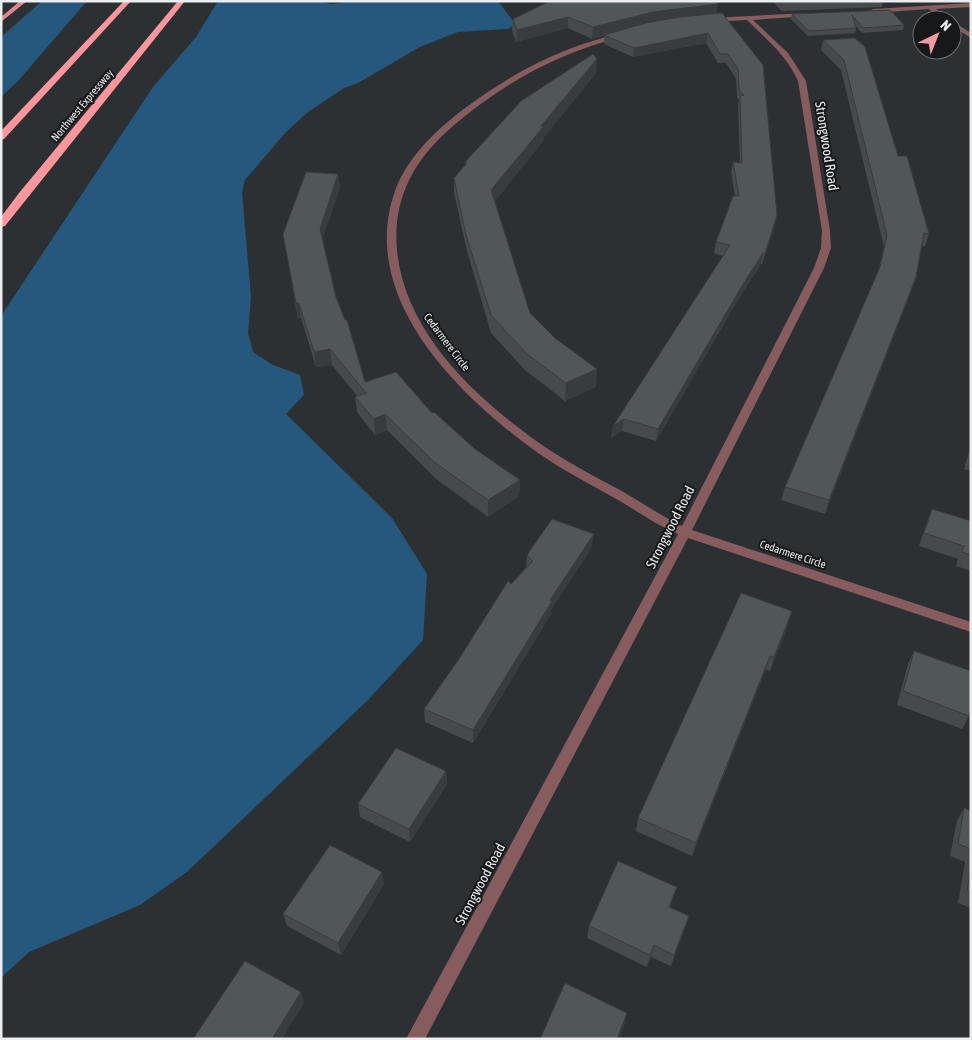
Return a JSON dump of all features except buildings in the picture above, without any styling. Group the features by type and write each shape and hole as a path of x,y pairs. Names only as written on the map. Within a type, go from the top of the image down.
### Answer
{"highway":[{"path":"1,137 128,1"},
{"name":"Northwest Expressway","path":"1,224 33,182 156,35 182,1"}],"main road":[{"path":"1,20 24,1"}],"street":[{"path":"922,1 933,10"},
{"path":"863,12 971,5"},
{"path":"700,22 815,14"},
{"name":"Strongwood Road","path":"415,1039 685,532 819,268 826,248 826,231 802,81 798,70 790,60 748,18"},
{"name":"Cedarmere Circle","path":"628,34 570,51 521,74 463,115 436,137 418,159 403,181 394,205 391,252 396,283 410,314 429,343 455,376 495,413 544,451 685,532 971,628"}],"shaded area":[{"path":"42,1 87,1 18,81 1,97 1,37"},
{"path":"218,1 317,1 331,4 356,1 498,1 516,25 507,29 458,32 420,47 358,83 344,88 308,112 286,132 245,180 242,192 251,297 248,333 253,352 273,365 300,375 304,395 286,414 392,518 427,574 423,640 368,700 187,872 140,905 29,952 1,978 1,316 153,87 196,37"}]}
